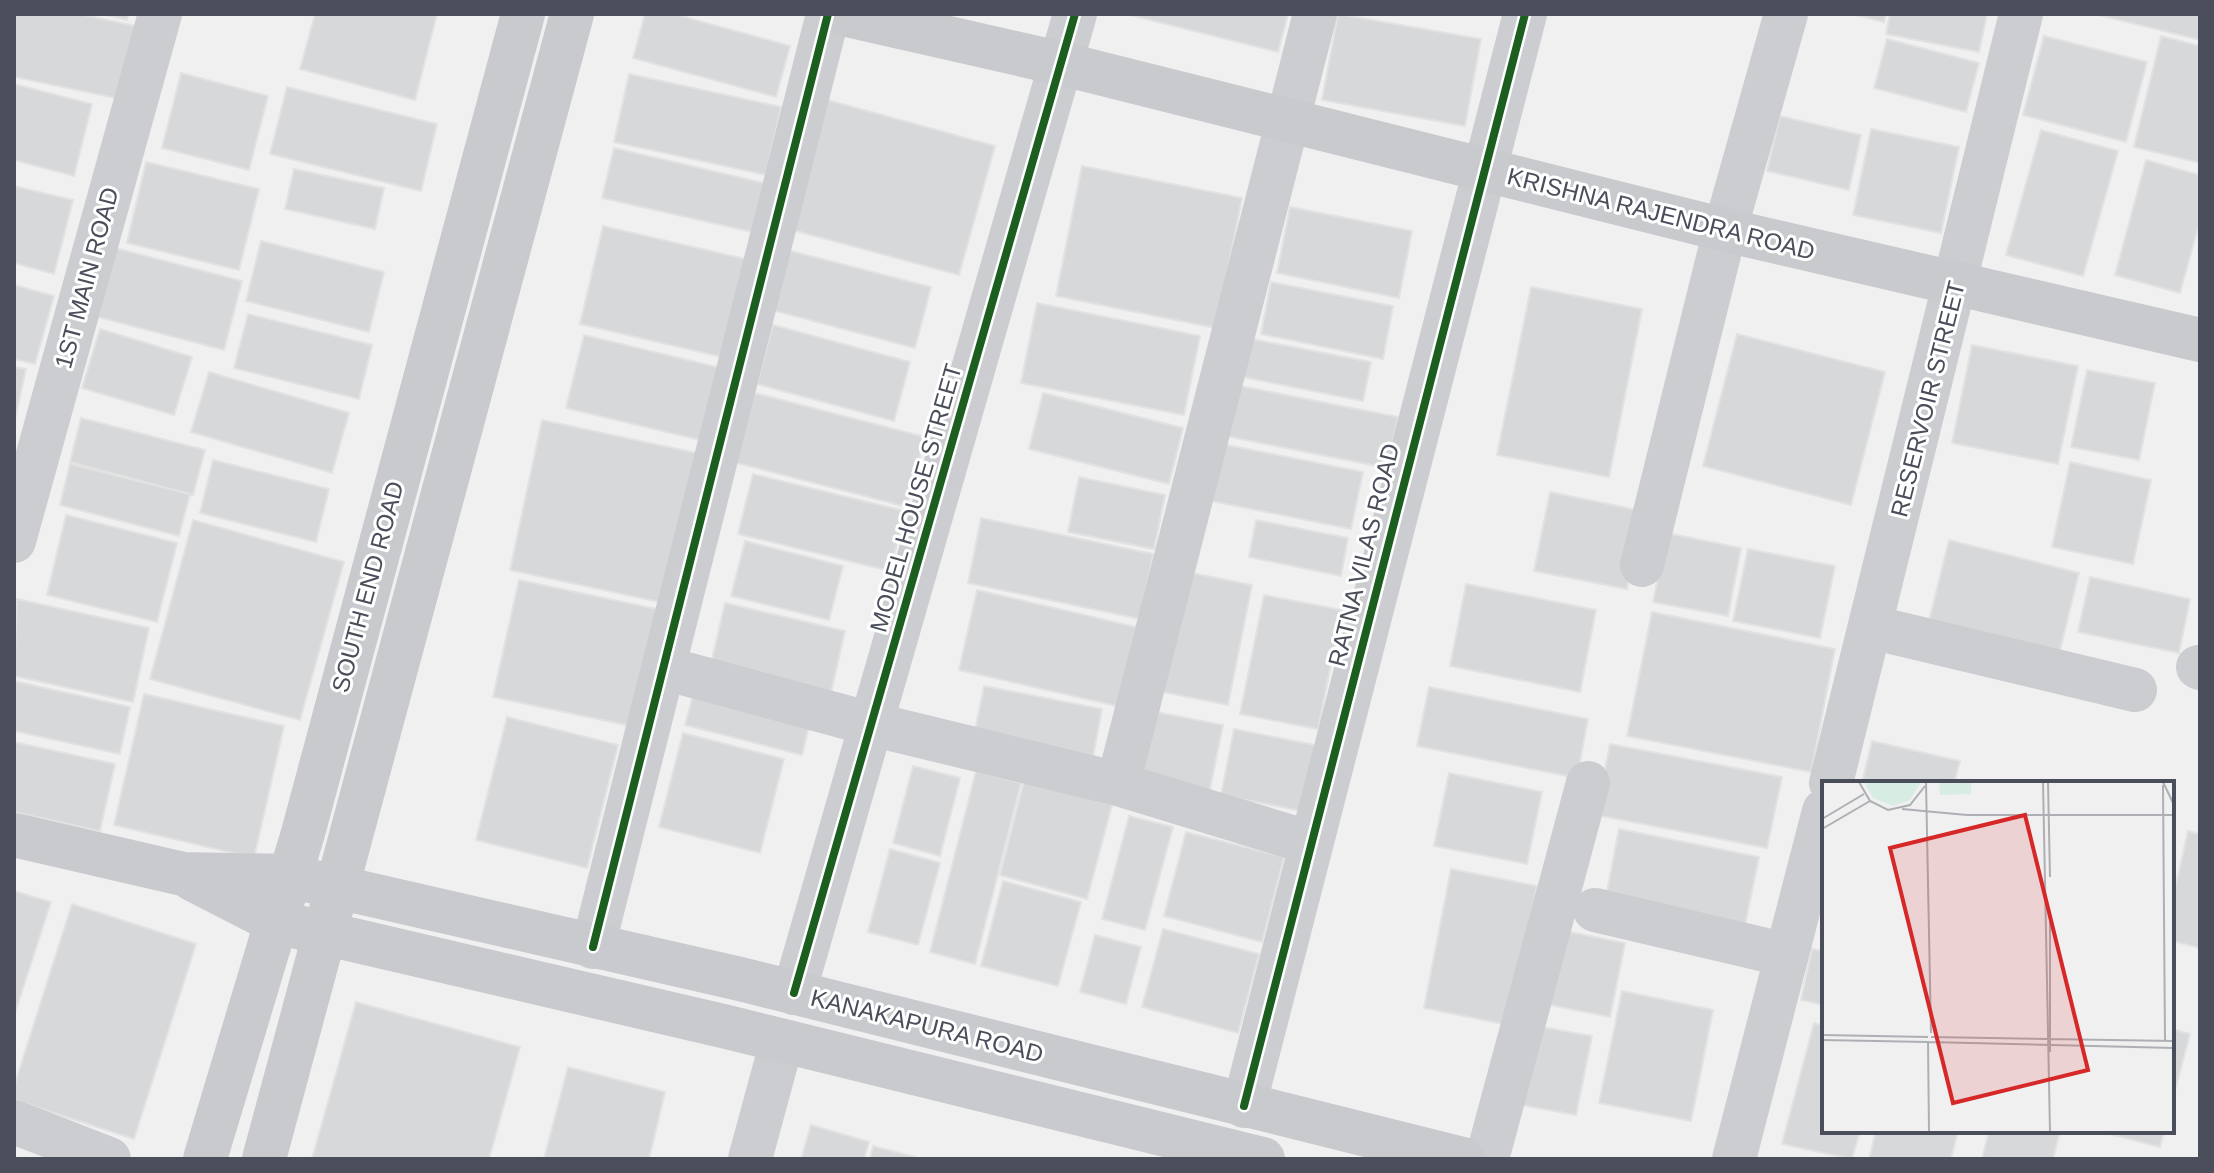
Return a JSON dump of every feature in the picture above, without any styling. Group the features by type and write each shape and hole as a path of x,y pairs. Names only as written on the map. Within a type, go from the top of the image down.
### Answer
{"main road":[{"name":"SOUTH END ROAD","path":"205,1159 276,922 523,14"},
{"name":"SOUTH END ROAD","path":"264,1159 572,14"},
{"name":"KRISHNA RAJENDRA ROAD","path":"843,14 1063,64 1725,230 2200,340"},
{"name":"KANAKAPURA ROAD","path":"14,835 183,874 288,876 794,993 1463,1159"},
{"name":"KANAKAPURA ROAD","path":"183,874 276,922 782,1041 1243,1157"}],"street":[{"name":"1ST MAIN ROAD","path":"14,541 160,14"},
{"path":"593,947 828,14"},
{"name":"MODEL HOUSE STREET","path":"794,993 1075,14"},
{"path":"1118,784 1315,14"},
{"name":"RATNA VILAS ROAD","path":"1244,1106 1482,170 1525,14"},
{"path":"1642,565 1725,230 1786,14"},
{"name":"RESERVOIR STREET","path":"1832,781 1957,285 2021,14"},
{"path":"1871,627 2135,690"},
{"path":"664,668 871,724 1118,784 1311,843"},
{"path":"1487,1159 1588,783"},
{"path":"1734,1159 1822,819"},
{"path":"1595,910 1787,955"},
{"path":"750,1159 782,1041"},
{"path":"14,1122 109,1159"}],"building":[{"path":"14,14 79,14 141,27 125,100 14,77"},
{"path":"103,14 128,14 127,20"},
{"path":"315,14 437,14 415,100 300,69"},
{"path":"645,14 674,14 790,46 776,97 633,58"},
{"path":"1126,14 1288,14 1278,52"},
{"path":"1338,14 1481,39 1465,126 1322,100"},
{"path":"1852,14 1886,14 1884,22"},
{"path":"1890,14 1987,14 1979,52 1886,34"},
{"path":"2095,14 2200,14 2200,40"},
{"path":"2044,36 2147,62 2126,142 2023,115"},
{"path":"2161,36 2200,46 2200,163 2134,147"},
{"path":"1887,39 1979,63 1966,112 1874,88"},
{"path":"181,73 268,96 249,170 162,148"},
{"path":"629,74 781,107 766,175 614,142"},
{"path":"14,84 92,104 74,176 14,160"},
{"path":"287,87 437,124 421,191 270,154"},
{"path":"824,99 995,146 959,275 789,229"},
{"path":"1780,116 1861,135 1849,190 1767,171"},
{"path":"1871,129 1959,147 1941,233 1853,215"},
{"path":"2041,130 2118,151 2083,276 2006,255"},
{"path":"614,148 764,183 752,232 602,198"},
{"path":"2146,160 2200,175 2200,220 2180,293 2115,275"},
{"path":"146,162 259,189 239,270 127,243"},
{"path":"1082,166 1242,198 1216,328 1056,296"},
{"path":"294,169 384,188 375,229 285,209"},
{"path":"14,186 73,200 54,274 14,263"},
{"path":"1290,207 1412,231 1399,298 1277,273"},
{"path":"603,226 745,259 722,357 580,324"},
{"path":"261,241 384,272 369,332 246,301"},
{"path":"115,248 242,281 224,350 98,317"},
{"path":"783,249 931,287 915,348 768,309"},
{"path":"1271,282 1393,306 1383,359 1261,334"},
{"path":"14,285 54,296 35,364 14,359"},
{"path":"1531,287 1642,309 1609,477 1497,455"},
{"path":"1037,303 1200,336 1184,415 1021,383"},
{"path":"248,314 372,345 359,399 234,368"},
{"path":"773,325 910,362 894,421 757,384"},
{"path":"100,329 192,357 174,415 82,388"},
{"path":"1737,334 1885,372 1851,505 1703,466"},
{"path":"584,335 721,368 704,441 566,408"},
{"path":"1246,338 1371,362 1363,401 1238,376"},
{"path":"1972,345 2078,366 2058,464 1952,443"},
{"path":"14,367 26,369 14,423"},
{"path":"2087,370 2155,383 2139,460 2071,447"},
{"path":"209,372 349,413 332,473 191,432"},
{"path":"1230,384 1398,417 1387,468 1220,435"},
{"path":"747,391 925,437 907,507 729,461"},
{"path":"1043,393 1183,428 1169,484 1029,449"},
{"path":"81,418 205,450 193,495 70,462"},
{"path":"542,420 701,454 669,604 510,570"},
{"path":"1217,443 1363,472 1351,529 1206,500"},
{"path":"213,460 329,489 316,542 200,513"},
{"path":"2070,462 2151,480 2133,564 2052,547"},
{"path":"70,464 190,494 179,536 60,505"},
{"path":"753,474 905,511 890,571 738,534"},
{"path":"1079,477 1165,495 1154,549 1068,532"},
{"path":"1550,492 1642,511 1627,589 1534,571"},
{"path":"66,515 177,543 157,622 47,595"},
{"path":"981,518 1153,554 1140,619 968,583"},
{"path":"193,520 344,562 300,720 150,679"},
{"path":"1256,520 1348,538 1341,576 1249,557"},
{"path":"1667,533 1741,548 1728,616 1653,602"},
{"path":"1949,540 2079,573 2059,654 1929,621"},
{"path":"745,541 843,566 829,620 731,596"},
{"path":"1748,549 1835,566 1820,638 1733,621"},
{"path":"1172,569 1252,585 1228,705 1148,689"},
{"path":"2090,577 2190,599 2179,653 2078,632"},
{"path":"519,580 666,611 641,728 493,697"},
{"path":"1466,584 1596,610 1580,692 1450,666"},
{"path":"977,590 1136,627 1117,706 959,670"},
{"path":"1264,595 1342,610 1318,729 1240,714"},
{"path":"17,599 149,628 133,702 14,676"},
{"path":"725,603 845,631 831,693 711,664"},
{"path":"1652,612 1835,649 1811,772 1627,736"},
{"path":"14,681 130,707 120,754 14,731"},
{"path":"984,686 1102,709 1091,768 972,746"},
{"path":"1429,687 1588,719 1577,778 1417,746"},
{"path":"695,688 811,718 802,755 685,725"},
{"path":"144,694 284,726 254,858 114,825"},
{"path":"1140,709 1223,725 1208,799 1125,782"},
{"path":"507,717 618,745 587,868 476,840"},
{"path":"1234,729 1325,747 1312,813 1221,795"},
{"path":"683,733 784,759 760,853 659,827"},
{"path":"1872,741 1960,761 1955,781 1862,781"},
{"path":"14,742 115,764 100,831 14,812"},
{"path":"1610,744 1782,777 1767,848 1596,815"},
{"path":"913,766 960,778 940,856 893,843"},
{"path":"976,771 1021,783 975,964 930,952"},
{"path":"1449,773 1542,792 1527,864 1434,846"},
{"path":"1024,781 1112,805 1087,899 1000,875"},
{"path":"1129,816 1173,827 1145,930 1102,919"},
{"path":"1619,829 1759,857 1745,925 1606,897"},
{"path":"2188,831 2200,834 2200,948 2174,942 2174,893"},
{"path":"1186,832 1284,857 1262,942 1164,916"},
{"path":"890,849 940,863 918,945 868,932"},
{"path":"1451,869 1537,886 1509,1025 1424,1008"},
{"path":"1003,881 1081,902 1058,986 981,966"},
{"path":"14,891 51,902 14,1016"},
{"path":"72,904 196,944 134,1139 14,1100 14,1087"},
{"path":"1163,929 1259,954 1238,1033 1142,1007"},
{"path":"1560,930 1625,943 1610,1017 1545,1004"},
{"path":"1095,935 1141,947 1126,1004 1080,992"},
{"path":"1812,949 1822,951 1822,1005 1801,1000"},
{"path":"1622,991 1713,1010 1691,1121 1599,1103"},
{"path":"356,1002 520,1047 489,1159 312,1159"},
{"path":"1814,1023 1822,1025 1822,1133 1859,1133 1852,1159 1782,1144"},
{"path":"1531,1025 1592,1036 1576,1115 1516,1104"},
{"path":"2174,1030 2190,1034 2174,1094"},
{"path":"568,1067 665,1092 649,1159 544,1159"},
{"path":"811,1125 869,1142 864,1159 801,1159"},
{"path":"1876,1133 1958,1133 1951,1159 1869,1159"},
{"path":"1988,1133 2060,1133 2053,1159 1982,1159"},
{"path":"2106,1133 2164,1133 2160,1147"},
{"path":"873,1146 915,1157 915,1159 870,1159"}],"cycle path":[{"path":"593,947 828,14"},
{"path":"794,993 1075,14"},
{"path":"1244,1106 1525,14"}]}
